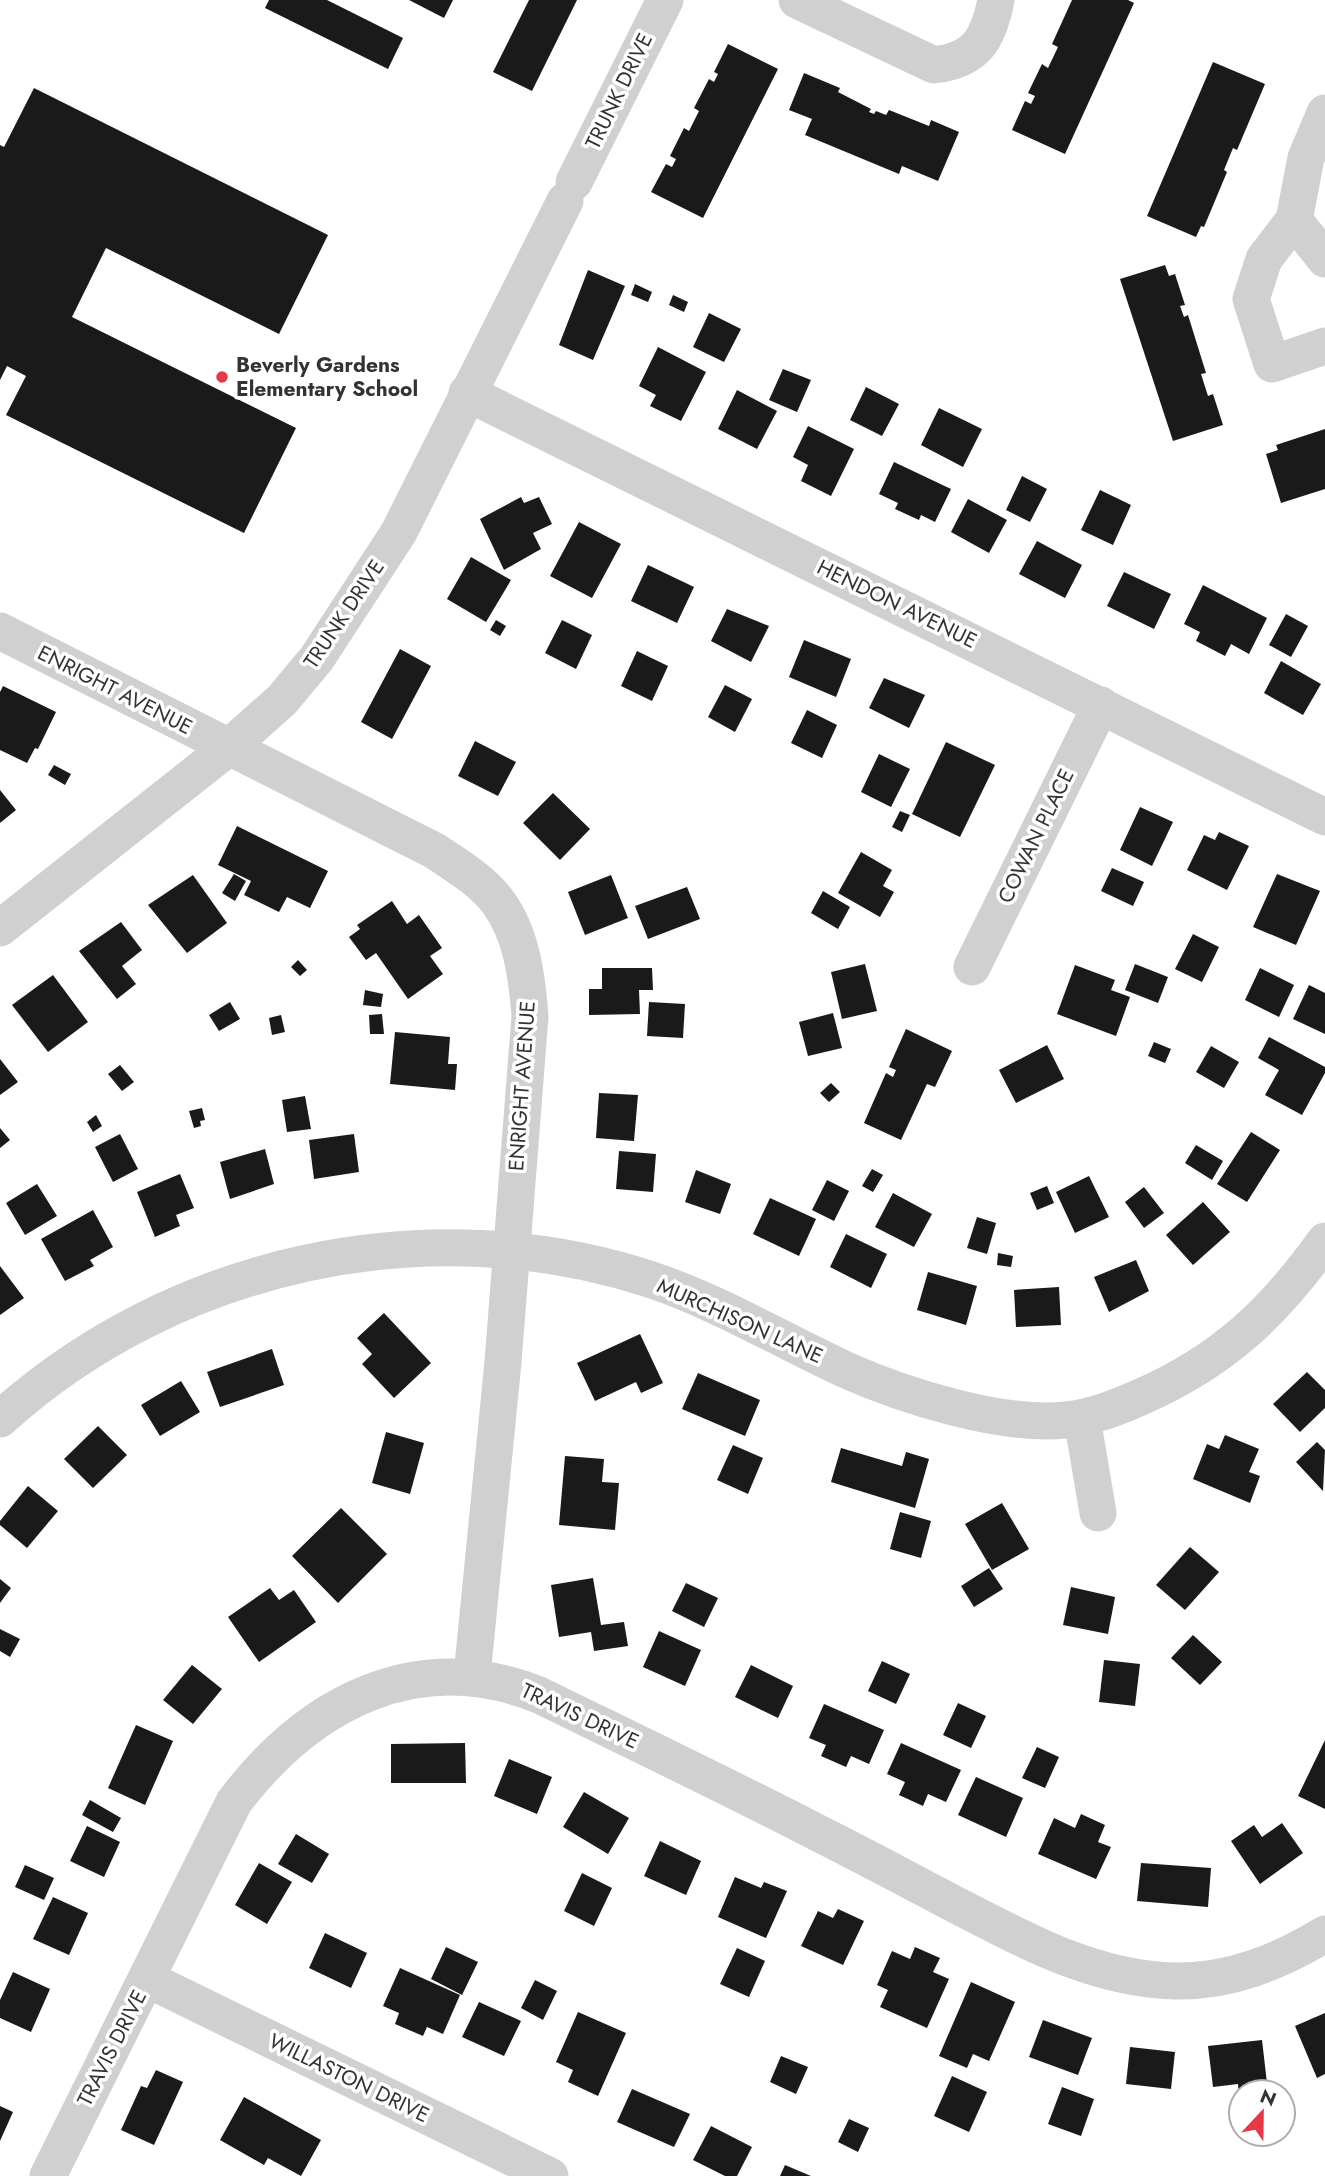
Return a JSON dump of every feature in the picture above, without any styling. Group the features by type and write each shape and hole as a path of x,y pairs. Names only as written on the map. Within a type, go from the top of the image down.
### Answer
{"street":[{"name":"TRUNK DRIVE","path":"0,928 228,748 282,701 317,658 399,532 664,0"},
{"path":"797,0 934,65 958,62 978,46 991,23 996,0"},
{"path":"1325,113 1306,158 1294,220 1264,259 1251,299 1272,364 1325,346"},
{"path":"1294,220 1325,259"},
{"name":"HENDON AVENUE","path":"467,393 1325,817"},
{"name":"ENRIGHT AVENUE","path":"0,631 435,851 469,874 499,902 519,946 528,981 530,1016 503,1362 472,1676"},
{"name":"COWAN PLACE","path":"972,967 1101,705"},
{"name":"MURCHISON LANE","path":"0,1419 31,1391 99,1342 162,1310 226,1284 288,1266 360,1253 420,1247 510,1252 586,1262 653,1281 740,1315 848,1370 905,1392 964,1409 1030,1421 1082,1418 1109,1411 1178,1380 1219,1354 1256,1324 1294,1284 1325,1241"},
{"path":"1082,1418 1098,1513"},
{"name":"TRAVIS DRIVE","path":"48,2176 234,1802 260,1767 317,1717 356,1698 398,1685 441,1677 472,1676 510,1683 818,1833 1045,1951 1086,1967 1136,1977 1176,1981 1216,1978 1255,1969 1292,1954 1325,1934"},
{"name":"WILLASTON DRIVE","path":"147,1979 550,2176"}],"building":[{"path":"269,0 327,0 403,38 388,69 265,8"},
{"path":"409,0 453,0 444,18"},
{"path":"529,0 577,0 532,91 493,72"},
{"path":"1072,0 1128,0 1134,3 1065,154 1012,130 1025,101 1031,104 1035,96 1028,93 1042,64 1048,68 1058,47 1052,44"},
{"path":"728,44 778,69 703,218 651,192 666,164 672,167 676,159 670,156 684,128 689,131 699,111 694,108 709,79 714,82 718,74 714,72"},
{"path":"1213,62 1265,84 1237,150 1233,148 1224,170 1227,172 1204,227 1201,226 1196,237 1147,216"},
{"path":"804,73 840,88 838,92 871,109 869,112 874,114 876,111 886,115 889,110 929,126 931,120 959,132 938,181 902,166 899,174 805,135 812,119 789,110"},
{"path":"34,88 328,235 279,334 106,248 72,317 296,428 244,533 6,415 26,376 7,366 0,380 0,145 4,147"},
{"path":"1165,265 1169,276 1175,274 1185,305 1180,306 1184,317 1188,315 1206,373 1201,374 1208,396 1213,394 1223,425 1173,441 1120,279"},
{"path":"588,270 625,286 593,360 559,345"},
{"path":"635,284 652,292 648,302 631,295"},
{"path":"673,295 688,302 684,312 669,305"},
{"path":"709,313 741,329 724,362 693,347"},
{"path":"658,347 706,372 681,421 650,406 656,395 639,386"},
{"path":"783,369 811,380 797,412 769,400"},
{"path":"866,387 899,404 882,436 850,420"},
{"path":"737,390 777,411 757,449 718,429"},
{"path":"939,408 982,429 963,467 921,445"},
{"path":"808,426 854,449 831,496 801,481 808,465 793,457"},
{"path":"1325,429 1325,489 1281,503 1266,454 1278,450 1276,445"},
{"path":"894,462 951,489 935,522 921,515 919,520 895,509 898,503 879,494"},
{"path":"1022,476 1047,489 1030,522 1006,510"},
{"path":"1100,490 1131,505 1113,545 1081,530"},
{"path":"521,497 524,503 539,497 552,524 533,533 541,549 504,570 480,519"},
{"path":"968,499 1007,520 989,553 951,532"},
{"path":"579,522 621,544 592,598 550,576"},
{"path":"1037,541 1082,565 1065,598 1019,574"},
{"path":"471,557 511,580 486,622 447,599"},
{"path":"648,565 694,587 677,623 631,601"},
{"path":"1124,572 1171,594 1154,629 1107,606"},
{"path":"1203,585 1267,618 1249,654 1231,644 1225,656 1196,641 1200,632 1184,624"},
{"path":"727,609 769,626 751,662 711,641"},
{"path":"1286,614 1308,626 1291,657 1269,645"},
{"path":"496,620 506,626 500,636 490,630"},
{"path":"562,620 592,635 576,669 545,653"},
{"path":"804,640 851,659 836,697 789,677"},
{"path":"400,649 431,666 392,739 361,722"},
{"path":"637,651 668,666 652,701 621,686"},
{"path":"1281,661 1321,684 1303,715 1264,693"},
{"path":"884,678 925,695 909,728 869,708"},
{"path":"725,685 752,699 735,732 708,717"},
{"path":"3,686 56,712 38,749 35,748 27,763 0,750 0,692"},
{"path":"807,710 837,725 822,758 791,743"},
{"path":"475,741 516,762 498,796 458,776"},
{"path":"946,742 995,765 960,837 912,814"},
{"path":"879,754 910,769 891,807 861,792"},
{"path":"54,765 71,774 65,785 48,775"},
{"path":"0,790 16,810 0,823"},
{"path":"553,793 590,829 560,860 523,823"},
{"path":"1140,807 1173,822 1152,866 1120,850"},
{"path":"900,811 910,815 902,832 892,827"},
{"path":"237,826 328,871 310,908 287,897 279,912 244,895 251,881 218,865"},
{"path":"1219,832 1249,846 1227,890 1187,870 1204,835 1215,840"},
{"path":"861,852 892,870 883,886 894,892 880,917 838,893"},
{"path":"1112,868 1144,882 1133,906 1101,891"},
{"path":"234,874 246,881 235,901 222,893"},
{"path":"1277,874 1320,891 1296,945 1253,927"},
{"path":"193,875 227,923 187,953 148,905"},
{"path":"611,875 628,918 585,935 568,892"},
{"path":"687,887 700,919 648,939 635,906"},
{"path":"823,891 850,907 838,929 811,913"},
{"path":"392,901 407,924 419,915 442,948 430,956 443,974 408,999 376,953 366,960 349,937 360,929 357,925"},
{"path":"121,922 142,950 122,966 136,984 117,999 79,951"},
{"path":"1193,934 1219,947 1202,982 1175,969"},
{"path":"298,960 307,970 300,976 291,967"},
{"path":"865,964 877,1011 842,1019 831,972"},
{"path":"1135,964 1168,977 1158,1003 1125,990"},
{"path":"1075,965 1115,980 1111,990 1130,997 1116,1036 1057,1014"},
{"path":"602,968 652,968 653,990 639,990 640,1014 589,1015 589,989 602,989"},
{"path":"1260,968 1294,985 1279,1017 1245,1000"},
{"path":"53,975 88,1022 48,1052 12,1005"},
{"path":"1309,985 1325,993 1325,1034 1293,1019"},
{"path":"365,990 383,994 381,1007 363,1005"},
{"path":"230,1002 240,1019 219,1031 209,1015"},
{"path":"649,1002 685,1004 683,1038 647,1036"},
{"path":"833,1013 842,1048 808,1056 799,1022"},
{"path":"382,1014 384,1034 370,1034 369,1015"},
{"path":"281,1015 285,1032 272,1035 269,1018"},
{"path":"906,1029 952,1051 935,1087 927,1084 901,1140 864,1123 886,1073 893,1077 896,1070 889,1067"},
{"path":"395,1032 450,1037 448,1064 457,1064 455,1090 390,1084"},
{"path":"1269,1037 1325,1067 1325,1073 1302,1115 1265,1095 1279,1070 1258,1058"},
{"path":"1154,1042 1171,1049 1165,1063 1148,1056"},
{"path":"1047,1045 1064,1079 1016,1103 999,1070"},
{"path":"1211,1046 1239,1062 1224,1088 1196,1072"},
{"path":"0,1059 18,1082 0,1095"},
{"path":"120,1065 134,1082 122,1091 108,1074"},
{"path":"831,1083 840,1092 829,1102 820,1093"},
{"path":"599,1093 638,1095 634,1141 596,1138"},
{"path":"305,1096 311,1129 287,1132 282,1100"},
{"path":"202,1108 205,1120 200,1121 201,1126 194,1128 189,1111"},
{"path":"96,1115 102,1126 93,1132 87,1122"},
{"path":"0,1128 10,1140 0,1148"},
{"path":"1251,1132 1280,1150 1247,1202 1217,1184"},
{"path":"120,1134 138,1169 113,1182 95,1147"},
{"path":"354,1134 359,1172 314,1179 309,1140"},
{"path":"1196,1145 1223,1161 1212,1180 1185,1163"},
{"path":"265,1149 274,1184 230,1199 220,1162"},
{"path":"619,1151 656,1154 653,1192 616,1189"},
{"path":"872,1169 883,1175 873,1192 862,1186"},
{"path":"696,1170 731,1184 720,1214 685,1202"},
{"path":"180,1174 194,1208 176,1215 180,1226 155,1237 137,1192"},
{"path":"1089,1176 1109,1217 1075,1233 1056,1192"},
{"path":"827,1180 849,1191 834,1221 812,1210"},
{"path":"37,1184 57,1216 25,1235 6,1203"},
{"path":"1047,1186 1054,1203 1037,1210 1030,1193"},
{"path":"1144,1187 1164,1213 1144,1228 1125,1202"},
{"path":"893,1193 932,1214 914,1247 875,1227"},
{"path":"770,1198 816,1219 799,1256 753,1234"},
{"path":"1203,1202 1230,1232 1193,1265 1166,1235"},
{"path":"93,1210 113,1247 90,1260 94,1266 65,1281 41,1239"},
{"path":"977,1217 996,1223 987,1254 967,1248"},
{"path":"846,1234 887,1254 871,1288 830,1267"},
{"path":"998,1253 1013,1256 1011,1267 997,1265"},
{"path":"1136,1260 1149,1291 1109,1312 1094,1277"},
{"path":"0,1266 24,1298 0,1315"},
{"path":"928,1272 977,1286 966,1325 917,1310"},
{"path":"1059,1287 1061,1325 1016,1327 1014,1290"},
{"path":"384,1313 431,1363 394,1398 362,1364 372,1354 357,1338"},
{"path":"640,1334 663,1383 641,1393 636,1382 595,1401 577,1363"},
{"path":"272,1349 284,1385 220,1407 207,1372"},
{"path":"1307,1372 1325,1390 1325,1408 1300,1432 1273,1404"},
{"path":"698,1373 760,1400 745,1436 682,1409"},
{"path":"181,1381 200,1412 160,1436 141,1405"},
{"path":"98,1426 127,1455 93,1488 64,1459"},
{"path":"386,1432 424,1443 410,1494 372,1483"},
{"path":"1225,1435 1259,1449 1249,1472 1260,1476 1250,1503 1193,1479 1207,1444 1219,1449"},
{"path":"1317,1442 1325,1450 1323,1491 1296,1462"},
{"path":"733,1445 763,1458 748,1494 717,1480"},
{"path":"841,1448 902,1466 906,1452 929,1459 915,1508 831,1482"},
{"path":"565,1456 604,1459 602,1482 619,1483 615,1530 559,1525"},
{"path":"28,1486 58,1511 27,1548 0,1525 0,1521"},
{"path":"1002,1503 1029,1549 992,1570 965,1524"},
{"path":"341,1508 387,1554 338,1603 292,1556"},
{"path":"900,1512 931,1521 921,1558 890,1549"},
{"path":"1190,1547 1219,1572 1185,1610 1156,1585"},
{"path":"989,1568 1003,1589 974,1607 961,1586"},
{"path":"593,1578 601,1625 624,1622 628,1646 594,1651 591,1632 559,1637 551,1585"},
{"path":"0,1579 11,1588 0,1603"},
{"path":"686,1583 718,1598 704,1627 672,1611"},
{"path":"1071,1587 1115,1597 1108,1634 1063,1625"},
{"path":"270,1588 279,1600 294,1590 316,1622 259,1662 228,1617"},
{"path":"0,1629 20,1639 10,1657 0,1651"},
{"path":"659,1631 701,1650 685,1686 643,1667"},
{"path":"1193,1635 1222,1662 1200,1685 1171,1658"},
{"path":"1104,1660 1140,1664 1135,1706 1099,1702"},
{"path":"882,1661 910,1674 896,1704 868,1691"},
{"path":"192,1665 222,1689 193,1724 163,1700"},
{"path":"751,1665 793,1686 778,1718 735,1697"},
{"path":"958,1703 986,1716 971,1748 943,1735"},
{"path":"824,1704 884,1730 869,1764 851,1756 846,1767 821,1756 826,1745 809,1738"},
{"path":"136,1725 173,1741 145,1805 108,1788"},
{"path":"1325,1740 1325,1809 1298,1796"},
{"path":"465,1743 466,1783 391,1783 391,1744"},
{"path":"901,1743 961,1770 946,1802 928,1794 923,1806 899,1795 905,1782 887,1774"},
{"path":"1037,1747 1059,1757 1045,1788 1022,1778"},
{"path":"509,1759 552,1777 537,1814 494,1796"},
{"path":"976,1777 1023,1798 1006,1837 958,1815"},
{"path":"584,1792 629,1818 608,1854 563,1827"},
{"path":"90,1800 121,1818 113,1832 82,1815"},
{"path":"1081,1814 1105,1825 1098,1842 1111,1847 1096,1879 1038,1854 1054,1818 1075,1828"},
{"path":"1282,1823 1303,1853 1260,1884 1231,1841 1254,1825 1262,1837"},
{"path":"87,1826 120,1842 104,1877 70,1861"},
{"path":"296,1834 329,1854 312,1883 278,1864"},
{"path":"660,1841 701,1861 686,1895 644,1876"},
{"path":"259,1863 292,1882 267,1924 235,1905"},
{"path":"1141,1863 1211,1868 1208,1907 1137,1901"},
{"path":"25,1865 54,1878 44,1900 15,1887"},
{"path":"582,1873 612,1888 594,1926 564,1911"},
{"path":"735,1877 761,1888 764,1882 787,1891 766,1938 718,1917"},
{"path":"53,1897 88,1913 69,1955 33,1939"},
{"path":"838,1909 864,1921 843,1965 801,1946 818,1911 833,1918"},
{"path":"325,1933 367,1953 351,1988 309,1968"},
{"path":"446,1947 478,1962 462,1995 431,1979"},
{"path":"915,1947 940,1958 933,1972 949,1979 927,2028 880,2007 888,1990 877,1985 892,1951 910,1959"},
{"path":"737,1948 765,1961 749,1997 720,1984"},
{"path":"400,1968 460,1995 443,2034 427,2027 423,2036 395,2024 399,2013 383,2006"},
{"path":"13,1972 50,1989 31,2032 0,2018 0,2000"},
{"path":"535,1980 557,1991 543,2020 521,2008"},
{"path":"971,1982 1015,2002 989,2061 973,2054 967,2068 939,2056"},
{"path":"479,2002 521,2021 504,2056 462,2037"},
{"path":"578,2012 626,2033 598,2096 568,2082 573,2070 556,2062"},
{"path":"1325,2013 1325,2074 1317,2078 1295,2026"},
{"path":"1043,2020 1092,2038 1078,2075 1029,2057"},
{"path":"1262,2040 1266,2078 1227,2078 1227,2085 1213,2087 1208,2046"},
{"path":"1130,2047 1175,2052 1171,2089 1126,2084"},
{"path":"781,2056 808,2067 796,2094 770,2082"},
{"path":"156,2070 183,2082 154,2145 121,2130 141,2086 147,2088"},
{"path":"952,2076 987,2092 969,2132 934,2116"},
{"path":"1062,2087 1094,2099 1081,2136 1048,2124"},
{"path":"632,2089 690,2114 674,2147 617,2122"},
{"path":"244,2097 321,2140 301,2176 268,2158 264,2165 220,2140"},
{"path":"0,2106 13,2112 0,2141"},
{"path":"849,2119 869,2128 858,2152 838,2142"},
{"path":"711,2126 752,2147 737,2176 725,2176 693,2160"},
{"path":"785,2165 811,2176 780,2176"}],"place":[{"name":"Beverly Gardens Elementary School","path":"222,377"}]}
